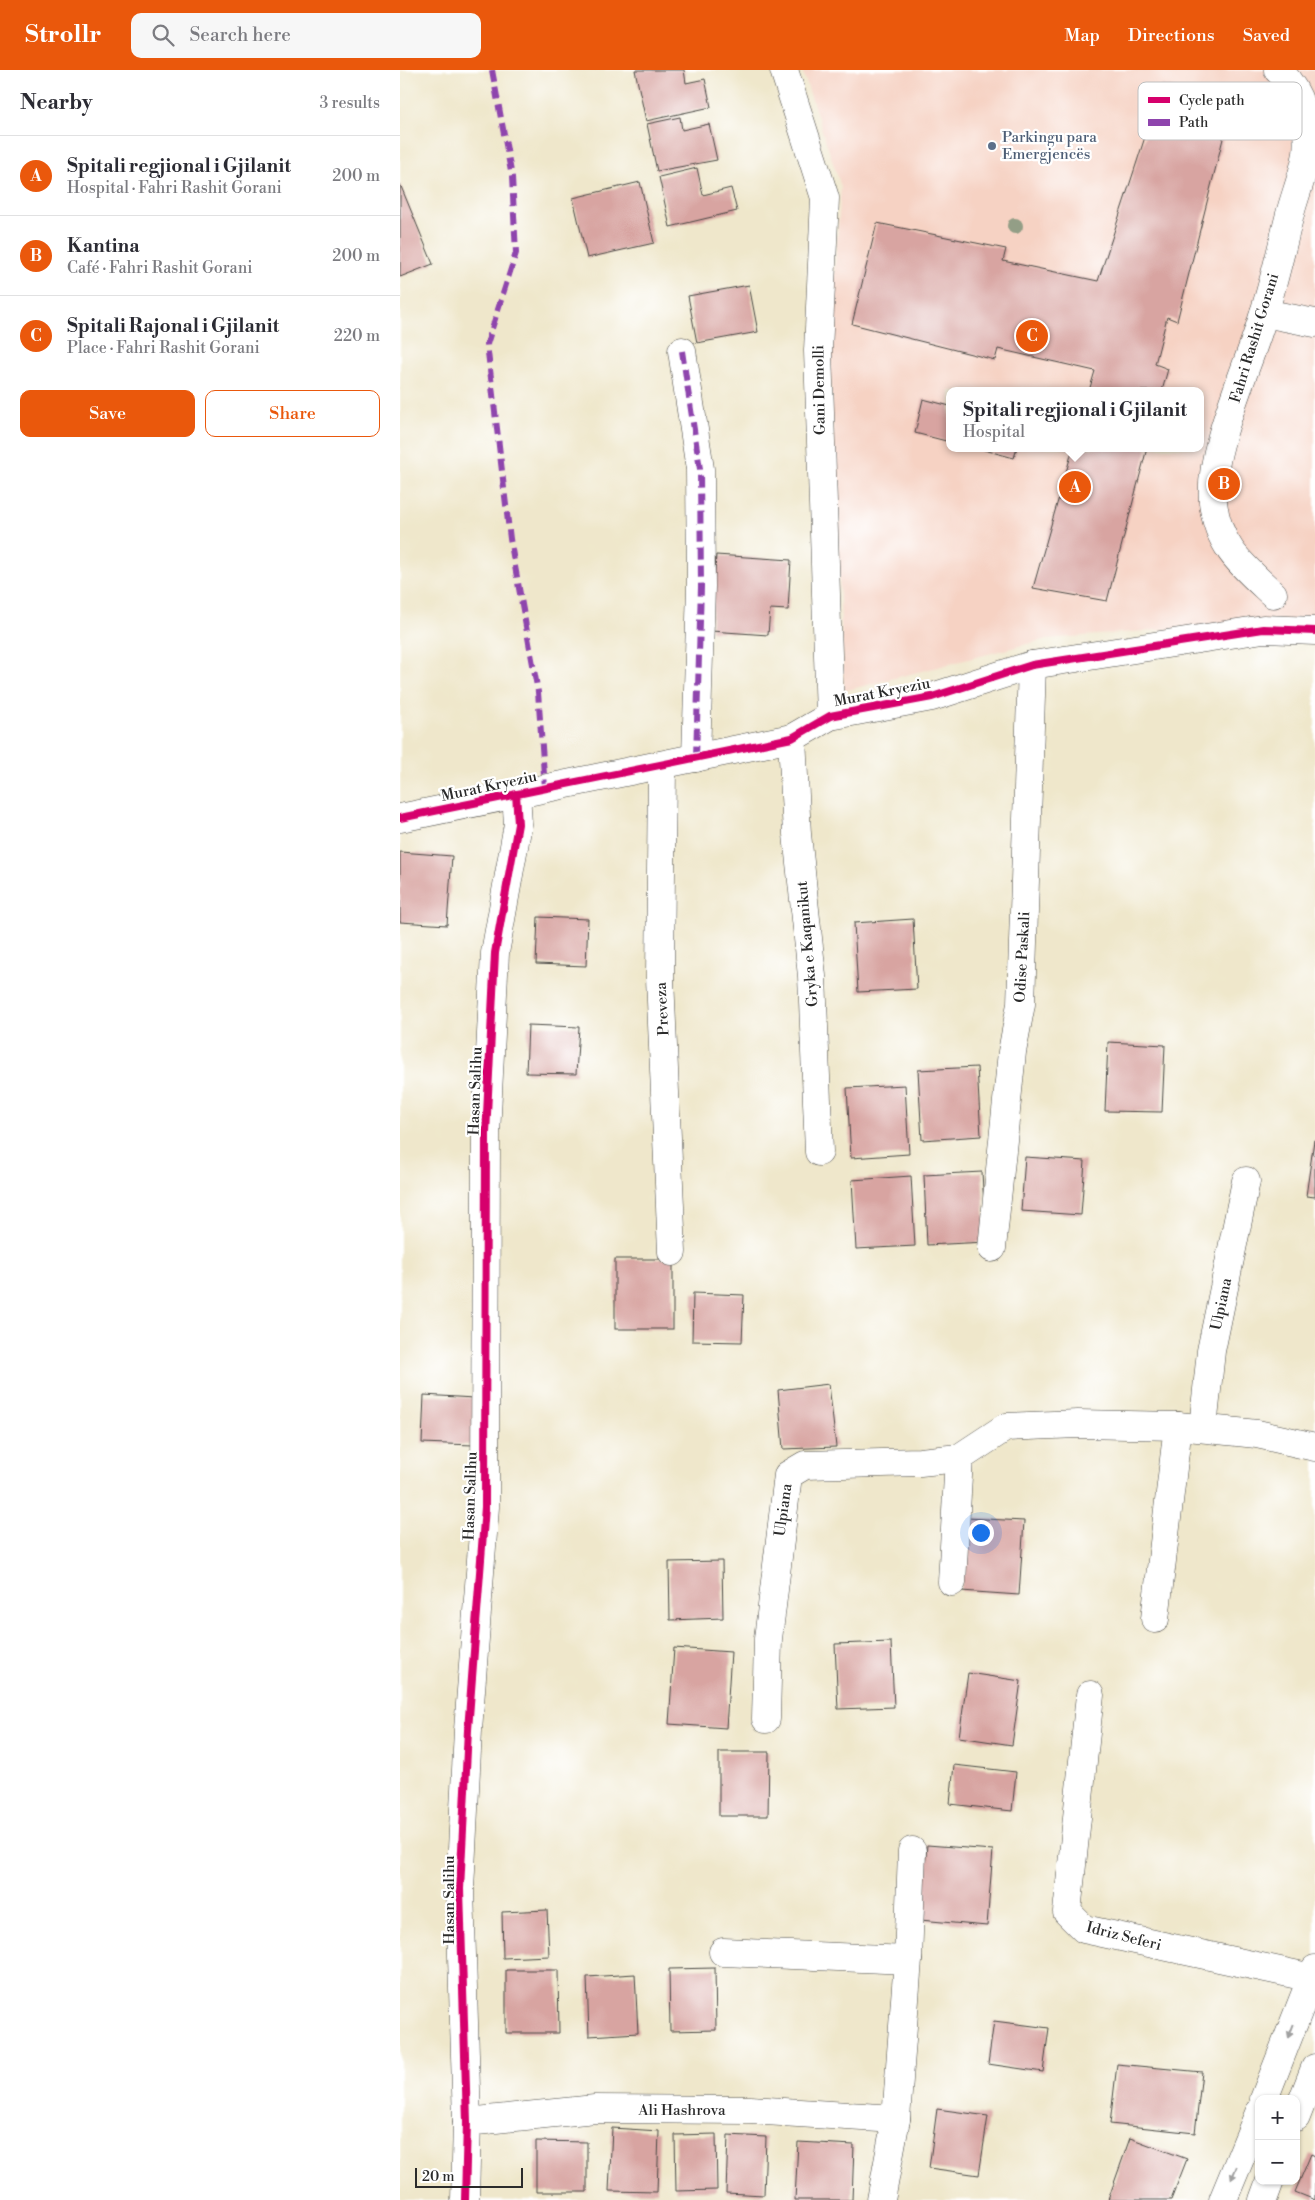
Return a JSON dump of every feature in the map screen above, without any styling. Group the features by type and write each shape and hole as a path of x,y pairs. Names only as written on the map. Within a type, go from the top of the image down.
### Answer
{"street":[{"name":"Gani Demolli","path":"784,70 825,198 818,351 830,716"},
{"name":"Fahri Rashit Gorani","path":"1278,70 1288,82"},
{"name":"Fahri Rashit Gorani","path":"1273,594 1233,556 1220,530 1213,502 1216,457 1264,313 1307,153 1306,125 1302,112"},
{"path":"1264,313 1315,323"},
{"path":"682,351 700,469 701,586 696,758"},
{"path":"1263,630 1315,626"},
{"name":"Murat Kryeziu","path":"400,818 792,738 830,716 932,697 1032,664 1263,630 1315,631"},
{"name":"Odise Paskali","path":"992,1248 1012,1052 1021,1004 1032,664"},
{"name":"Gryka e Kaqanikut","path":"792,738 797,834 812,976 819,1152"},
{"name":"Preveza","path":"662,765 660,978 672,1252"},
{"name":"Hasan Salihu","path":"465,2200 467,2122 460,1889 468,1730 485,1507 486,1134 495,953 518,824 516,794"},
{"name":"Ulpiana","path":"1155,1619 1191,1427 1211,1351 1246,1181"},
{"name":"Ulpiana","path":"766,1719 768,1639 775,1565 788,1475 805,1465 920,1462 959,1458 1006,1427 1078,1424 1191,1427 1257,1434 1315,1447"},
{"path":"952,1582 959,1458"},
{"name":"Idriz Seferi","path":"1090,1695 1067,1912 1084,1929 1313,1973 1266,2095"},
{"path":"881,2200 896,2119 908,1960 912,1852"},
{"path":"723,1952 908,1960"},
{"path":"1304,2108 1315,2068"},
{"name":"Ali Hashrova","path":"467,2122 595,2109 750,2110 896,2119"},
{"path":"1223,2200 1255,2123"},
{"path":"1263,2200 1269,2185"}],"shaded area":[{"path":"802,70 1315,70 1315,635 1170,629 1047,639 844,691 829,346 841,187"}],"building":[{"path":"635,70 684,70 686,83 705,79 711,107 646,121"},
{"path":"680,117 682,130 709,124 717,160 657,171 647,124"},
{"path":"1144,140 1223,140 1177,321 1167,317 1155,364 1168,369 1163,387 1090,387 1095,371 998,349 995,360 852,324 877,223 1006,249 1003,261 1098,281"},
{"path":"697,168 703,195 731,188 737,211 670,227 659,177"},
{"path":"640,182 654,243 587,258 573,198"},
{"path":"400,184 433,264 400,277"},
{"path":"749,285 758,332 697,343 688,296"},
{"path":"923,399 946,405 946,441 915,433"},
{"path":"992,452 1016,452 1014,458"},
{"path":"1072,452 1146,452 1107,601 1033,588"},
{"path":"716,555 791,560 788,610 770,609 768,635 711,631"},
{"path":"400,852 452,856 447,925 400,922"},
{"path":"538,917 588,919 586,966 536,964"},
{"path":"913,919 917,989 858,992 854,923"},
{"path":"528,1025 579,1027 576,1074 526,1073"},
{"path":"1108,1042 1165,1045 1162,1112 1105,1111"},
{"path":"977,1067 981,1136 922,1140 918,1070"},
{"path":"905,1085 909,1154 851,1158 847,1088"},
{"path":"1315,1140 1315,1197 1306,1196"},
{"path":"1025,1157 1085,1161 1081,1215 1021,1211"},
{"path":"982,1172 986,1242 927,1245 924,1175"},
{"path":"911,1176 915,1246 856,1249 852,1180"},
{"path":"615,1259 673,1259 673,1329 615,1329"},
{"path":"693,1293 744,1295 742,1342 692,1341"},
{"path":"829,1384 836,1447 783,1449 778,1390"},
{"path":"424,1395 474,1398 473,1445 422,1443"},
{"path":"966,1518 1024,1521 1019,1595 961,1591"},
{"path":"722,1561 723,1618 670,1620 669,1562"},
{"path":"891,1642 894,1707 838,1709 835,1644"},
{"path":"674,1648 731,1652 726,1728 669,1724"},
{"path":"968,1673 1021,1681 1012,1745 959,1737"},
{"path":"719,1752 769,1752 768,1816 719,1816"},
{"path":"954,1765 1016,1772 1012,1811 950,1804"},
{"path":"927,1845 993,1850 987,1926 920,1920"},
{"path":"547,1910 549,1956 503,1958 502,1912"},
{"path":"715,1968 716,2030 670,2031 669,1969"},
{"path":"506,1970 558,1970 559,2033 506,2033"},
{"path":"635,1974 638,2033 589,2036 587,1977"},
{"path":"994,2021 1049,2028 1043,2072 988,2064"},
{"path":"1117,2064 1202,2072 1195,2133 1110,2124"},
{"path":"937,2109 988,2116 979,2175 929,2168"},
{"path":"612,2128 659,2131 657,2192 609,2191"},
{"path":"716,2134 717,2190 676,2191 675,2135"},
{"path":"728,2135 766,2137 764,2195 726,2193"},
{"path":"1130,2138 1187,2159 1171,2200 1108,2200"},
{"path":"536,2141 587,2142 587,2192 536,2192"},
{"path":"798,2142 854,2145 852,2200 795,2200"},
{"path":"1311,2154 1315,2156 1315,2200 1295,2192 1298,2185 1300,2185 1300,2180"}],"marked path":[{"path":"492,70 512,177 516,253 487,344 510,539 538,692 545,788"},
{"path":"682,351 700,469 701,586 696,758"}],"cycle path":[{"path":"400,818 792,738 830,716 932,697 1032,665 1263,629 1315,631"},
{"path":"465,2200 467,2122 460,1889 468,1730 485,1507 486,1134 495,953 518,824 516,794"}],"place":[{"name":"Parkingu para Emergjencës","path":"992,146"},
{"name":"Spitali Rajonal i Gjilanit","path":"1032,336"},
{"name":"Kantina","path":"1224,484"},
{"name":"Spitali regjional i Gjilanit","path":"1075,487"}]}
